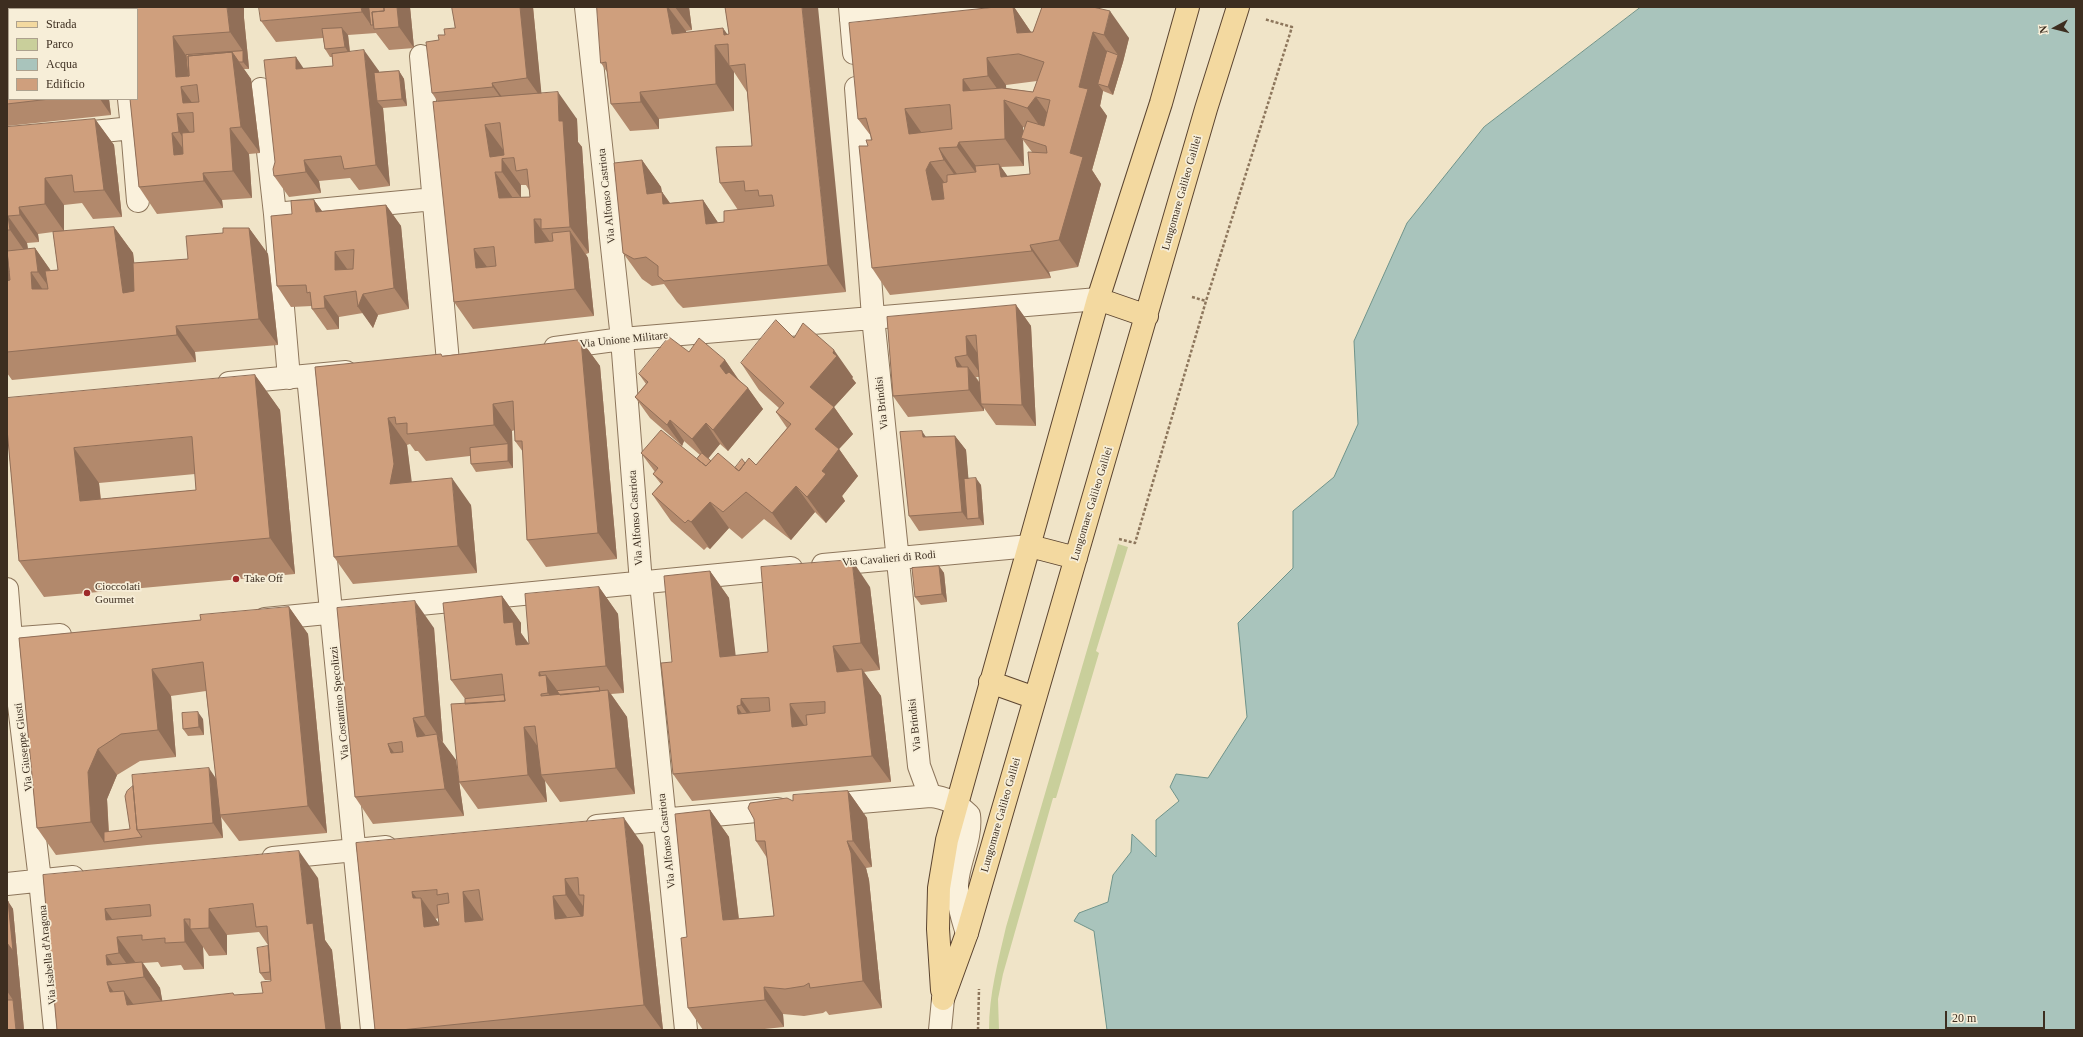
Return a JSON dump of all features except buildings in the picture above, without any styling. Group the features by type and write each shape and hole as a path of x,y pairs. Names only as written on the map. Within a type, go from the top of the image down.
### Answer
{"main road":[{"name":"Lungomare Galileo Galilei","path":"943,999 938,929 939,888 947,840 1098,299 1161,102 1188,7"},
{"name":"Lungomare Galileo Galilei","path":"943,999 967,933 1206,110 1238,7"},
{"path":"1098,299 1147,316"},
{"path":"1030,546 1076,558"},
{"path":"990,682 1035,698"}],"street":[{"name":"Via Alfonso Castriota","path":"586,7 622,339 641,583 686,1030"},
{"path":"850,13 986,7"},
{"name":"Via Brindisi","path":"850,13 873,317 918,766 930,796"},
{"path":"421,56 434,199 456,361 425,364"},
{"name":"Via Costantino Specolizzi","path":"261,89 275,214 332,614 372,1030"},
{"path":"129,100 138,201"},
{"path":"54,136 132,128"},
{"path":"275,214 434,199"},
{"name":"Via Unione Militare","path":"535,350 622,339 1098,299"},
{"path":"211,384 363,371"},
{"name":"Via Cavalieri di Rodi","path":"246,620 332,614 1030,546"},
{"name":"Via Giuseppe Giusti","path":"7,589 9,639 40,880"},
{"path":"9,639 82,633"},
{"path":"577,828 801,807 930,796 939,797 956,804 969,815 970,828 957,884 960,911 967,933"},
{"path":"252,860 402,846"},
{"path":"7,884 95,875"},
{"name":"Via Isabella d'Aragona","path":"40,880 55,1030"},
{"name":"Lungomare Galileo Galilei","path":"940,1030 943,999"}],"path":[{"path":"1119,539 1135,543 1206,302 1292,27 1264,19"},
{"path":"1192,297 1206,302"}],"green space":[{"path":"1118,544 1128,547 1096,651 1099,653 1056,798 1053,798 1003,974 998,999 999,1030 989,1030 992,991 1006,927"}],"water":[{"path":"1641,7 2076,7 2076,1030 1107,1030 1094,931 1074,921 1079,913 1108,902 1113,875 1131,852 1132,834 1156,857 1156,820 1179,801 1170,787 1176,774 1208,778 1247,717 1238,623 1293,568 1293,511 1334,477 1358,424 1354,341 1407,223 1484,127"}],"place":[{"name":"Take Off","path":"236,579"},
{"name":"Cioccolati Gourmet","path":"87,593"}]}
